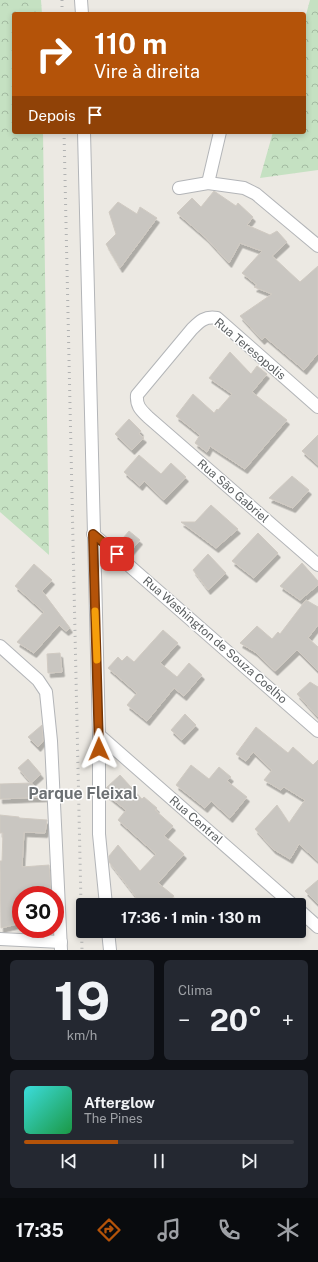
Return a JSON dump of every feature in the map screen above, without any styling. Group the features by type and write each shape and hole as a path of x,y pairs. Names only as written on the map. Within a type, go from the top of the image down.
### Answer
{"street":[{"path":"81,0 82,12"},
{"path":"84,134 99,735 99,834 105,898"},
{"path":"208,183 220,134"},
{"path":"179,188 208,183 244,188 256,194 318,246"},
{"name":"Rua Teresopolis","path":"148,417 139,408 136,402 137,395 192,329 200,321 210,317 217,318 318,407"},
{"name":"Rua São Gabriel","path":"148,417 318,565"},
{"name":"Rua Washington de Souza Coelho","path":"93,534 318,731"},
{"path":"0,646 28,670 38,680 46,692 51,741 61,946 0,940"},
{"name":"Rua Central","path":"99,735 285,898"},
{"path":"306,916 318,927"},
{"path":"109,938 110,950"}],"green space":[{"path":"0,0 41,0 42,12 12,12 12,134 43,134 49,555 0,512"},
{"path":"310,0 318,0 318,170 260,178 272,134 306,134 306,15"}],"building":[{"path":"214,191 236,206 238,203 253,217 247,225 270,235 277,231 287,242 272,256 300,282 318,266 318,353 304,370 265,337 262,340 240,316 272,294 254,287 257,285 242,273 262,251 240,243 229,263 206,238 177,213 192,198 201,207"},
{"path":"118,202 137,214 140,207 157,218 120,268 106,244 116,234 109,212"},
{"path":"230,352 251,374 257,366 267,374 252,392 287,420 245,469 210,446 207,452 195,443 200,435 176,416 193,394 214,413 232,394 209,378"},
{"path":"129,419 141,431 139,434 144,438 132,450 115,434"},
{"path":"318,435 318,465 302,451"},
{"path":"139,455 161,474 171,463 186,477 164,500 144,481 140,486 124,472"},
{"path":"292,476 309,490 293,508 269,498"},
{"path":"211,505 238,529 216,548 181,522 195,522"},
{"path":"129,531 140,540 129,553 118,544"},
{"path":"258,533 278,553 254,578 232,561"},
{"path":"208,554 226,573 208,590 193,570"},
{"path":"302,563 318,581 318,585 300,600 280,586"},
{"path":"34,564 52,580 42,591 70,628 66,631 59,625 34,653 17,642 44,612 15,586"},
{"path":"306,600 318,607 318,625 308,638 318,647 318,671 297,650 275,671 255,652 240,643 257,626 272,639 278,632 280,634"},
{"path":"163,630 178,643 160,663 177,677 189,663 202,675 184,696 174,688 147,721 127,705 137,693 108,668 118,657 122,661 127,656 134,662"},
{"path":"60,653 62,672 48,673 47,654"},
{"path":"310,682 318,687 318,717 297,694"},
{"path":"185,714 196,725 182,740 171,730"},
{"path":"42,725 43,741 38,747 28,737"},
{"path":"256,727 288,753 293,747 313,765 318,760 318,861 299,844 290,859 273,849 255,829 277,805 289,823 305,800 284,787 281,790 264,780 272,770 253,752 246,761 236,754"},
{"path":"28,759 41,774 31,783 18,768"},
{"path":"191,765 209,779 219,767 231,777 227,781 247,797 230,818 211,801 205,808 176,785"},
{"path":"120,775 142,799 144,797 157,808 155,810 173,826 164,836 184,854 158,883 174,896 172,898 135,898 136,897 109,862 109,856 118,845 140,871 156,854 118,820 126,810 106,794 106,788"},
{"path":"31,783 46,797 0,799 0,784"},
{"path":"0,815 47,820 45,833 24,832 22,867 49,865 51,886 12,886 12,925 1,928 0,861 2,861 3,833 0,833"},
{"path":"318,880 318,904 305,891"}],"railway":[{"path":"62,0 62,12"},
{"path":"64,134 82,950"}],"slow traffic":[{"path":"95,611 97,660"}],"district":[{"name":"Parque Fleixal","path":"83,793"}],"route":[{"path":"99,749 93,534 117,554"}]}
